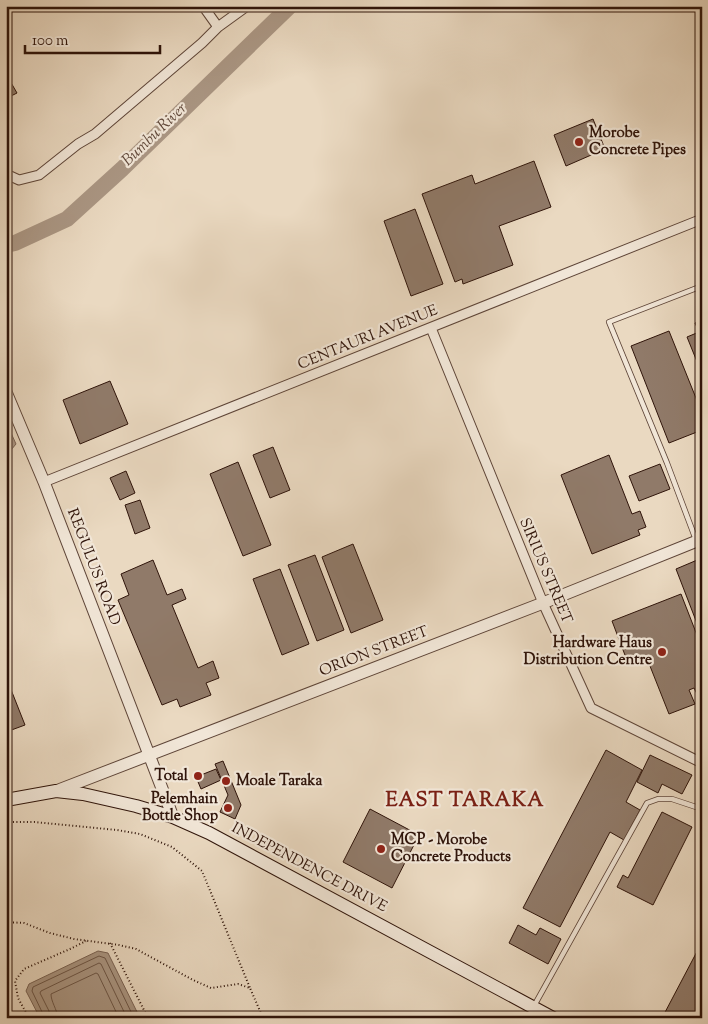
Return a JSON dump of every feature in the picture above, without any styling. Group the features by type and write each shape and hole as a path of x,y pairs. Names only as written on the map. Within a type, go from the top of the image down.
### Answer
{"main road":[{"name":"INDEPENDENCE DRIVE","path":"6,800 56,791 102,798 173,816 209,832 553,1018"}],"street":[{"path":"203,6 218,27"},
{"path":"6,174 19,180 38,175 78,144 95,134 202,43 218,27 247,6"},
{"name":"CENTAURI AVENUE","path":"44,482 702,219"},
{"name":"SIRIUS STREET","path":"431,328 543,603 591,708 702,763"},
{"name":"REGULUS ROAD","path":"6,392 44,482 173,816"},
{"name":"ORION STREET","path":"56,791 543,603 699,540"}],"lane":[{"path":"699,540 609,322 702,286"},
{"path":"534,1008 647,803 658,799 672,799 702,810"}],"path":[{"path":"6,823 34,822 117,830 140,834 172,847 202,871 263,1018"},
{"path":"6,922 24,923 74,940 119,944 136,950 211,988 238,984 250,988"},
{"path":"29,1018 18,998 15,981 24,969 86,941"},
{"path":"110,944 148,1018"}],"water":[{"path":"6,422 16,444 6,456"},
{"path":"98,951 108,953 140,1018 40,1018 26,991 29,984"}],"building":[{"path":"6,74 17,93 9,97 6,92"},
{"name":"Morobe Concrete Pipes","path":"593,119 605,149 566,166 554,135"},
{"path":"534,161 551,207 499,226 513,265 463,284 462,279 455,282 422,194 472,175 475,184"},
{"path":"415,209 443,284 411,296 384,221"},
{"path":"702,320 702,374 687,337 699,332 695,323"},
{"path":"669,331 702,413 702,430 669,443 631,346"},
{"path":"110,381 128,424 80,444 63,400"},
{"path":"273,447 290,490 270,498 253,455"},
{"path":"609,455 632,514 640,511 646,527 638,530 640,535 592,554 561,475"},
{"path":"238,462 271,545 243,556 210,474"},
{"path":"660,464 670,489 639,501 629,476"},
{"path":"126,471 135,493 120,500 110,478"},
{"path":"140,500 150,528 135,534 125,505"},
{"path":"353,544 383,620 351,633 322,557"},
{"path":"315,555 344,630 317,641 288,565"},
{"path":"702,558 702,625 698,626 676,569"},
{"path":"153,560 167,595 182,589 186,599 172,605 198,668 213,661 219,678 206,683 211,695 180,707 177,699 162,705 118,600 129,595 121,574"},
{"path":"280,569 309,644 282,655 253,579"},
{"name":"Hardware Haus Distribution Centre","path":"681,594 702,648 702,694 698,696 694,688 689,690 695,704 669,714 646,656 628,663 612,621"},
{"path":"6,682 8,682 25,725 6,732"},
{"path":"606,750 642,770 626,802 640,810 624,840 610,832 560,927 523,908"},
{"path":"650,755 692,775 682,794 662,784 658,793 637,782"},
{"path":"223,761 241,805 235,819 220,812 228,795 215,764"},
{"path":"216,769 221,780 201,789 196,777"},
{"path":"370,809 419,835 392,888 343,862"},
{"path":"662,812 692,827 653,905 617,887 623,875 628,878"},
{"path":"518,925 536,935 540,928 561,939 548,964 509,943"},
{"path":"702,942 702,1018 662,1018"}],"waterway":[{"name":"Bumbu River","path":"6,245 15,243 67,219 122,169 290,6"}],"place":[{"name":"Morobe Concrete Pipes","path":"579,142"},
{"name":"Hardware Haus Distribution Centre","path":"662,652"},
{"name":"Total","path":"198,776"},
{"name":"Moale Taraka","path":"226,781"},
{"name":"Pelemhain Bottle Shop","path":"228,808"},
{"name":"MCP - Morobe Concrete Products","path":"381,849"}],"district":[{"name":"EAST TARAKA","path":"465,801"}]}
